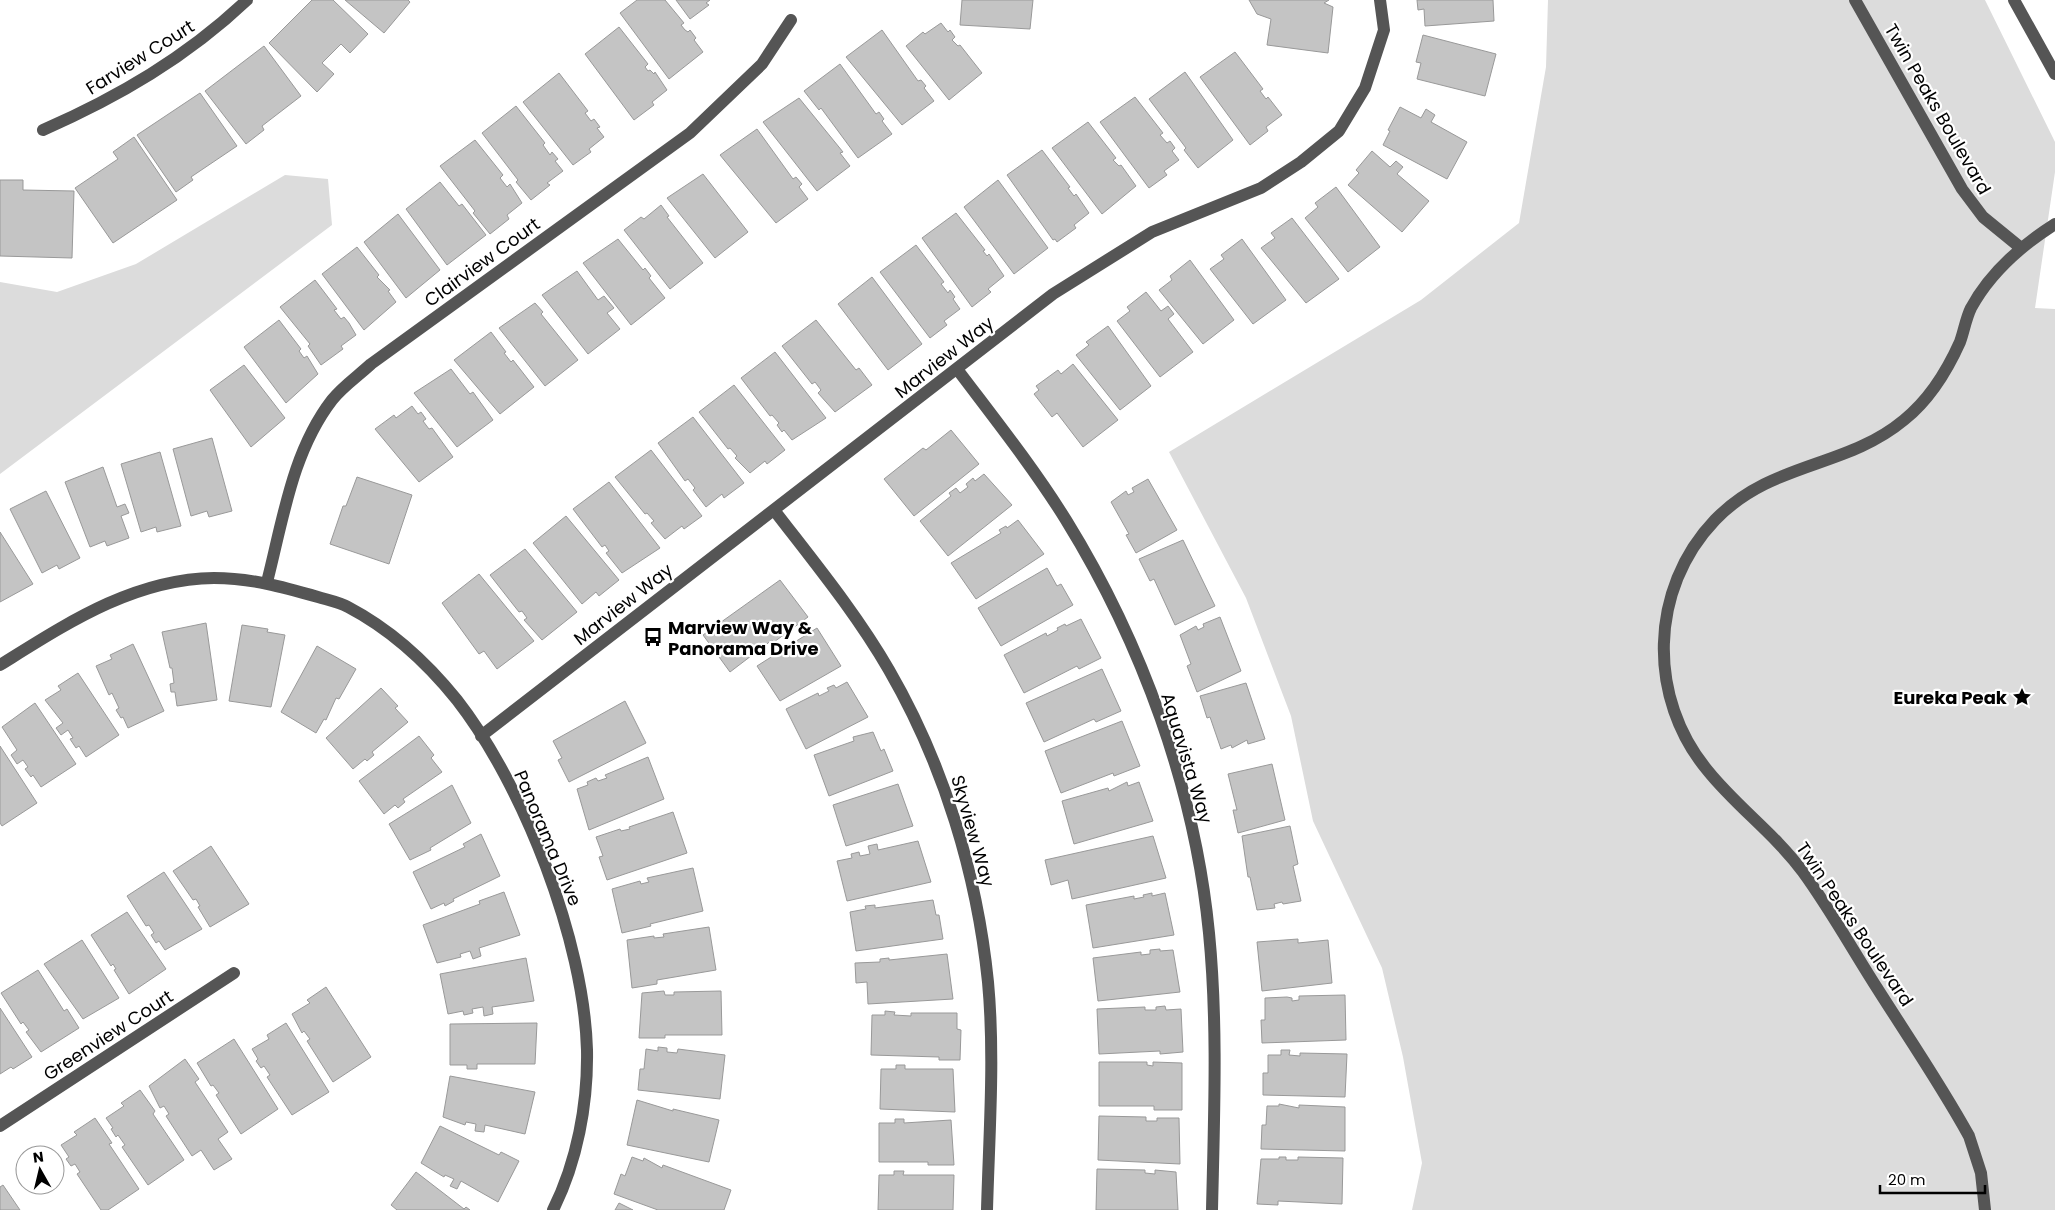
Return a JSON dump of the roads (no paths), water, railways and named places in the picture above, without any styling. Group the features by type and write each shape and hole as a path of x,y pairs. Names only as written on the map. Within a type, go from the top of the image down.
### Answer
{"street":[{"name":"Farview Court","path":"43,130 93,108 146,78 189,50 247,0"},
{"name":"Marview Way","path":"482,736 1052,294 1143,237 1261,188 1301,162 1339,131 1365,88 1384,30 1380,0"},
{"name":"Twin Peaks Boulevard","path":"1855,0 1962,189 1982,217 2021,248 1989,281 1970,310 1960,342 1942,375 1920,405 1906,418 1890,431 1860,447 1760,485 1729,505 1702,534 1690,551 1672,588 1666,611 1663,660 1672,708 1693,752 1727,792 1784,849 1830,913 1969,1136 1981,1173 1985,1210"},
{"path":"2014,0 2055,74"},
{"name":"Clairview Court","path":"267,582 303,449 317,422 333,398 371,364 690,133 762,64 791,20"},
{"path":"2021,248 2055,224"},
{"name":"Aquavista Way","path":"957,369 1035,473 1097,575 1125,631 1144,677 1172,757 1201,876 1209,931 1214,993 1215,1069 1212,1210"},
{"name":"Skyview Way","path":"774,510 852,612 889,669 921,730 947,797 972,886 988,983 991,1051 987,1210"},
{"name":"Panorama Drive","path":"0,665 65,625 111,601 161,584 214,578 267,582 346,606 384,630 420,660 456,700 482,736 519,804 546,868 568,933 582,992 587,1051 581,1120 567,1182 553,1210"},
{"name":"Greenview Court","path":"0,1126 234,973"}],"place":[{"name":"Marview Way & Panorama Drive","path":"653,637"},
{"name":"Eureka Peak","path":"2022,697"}]}
